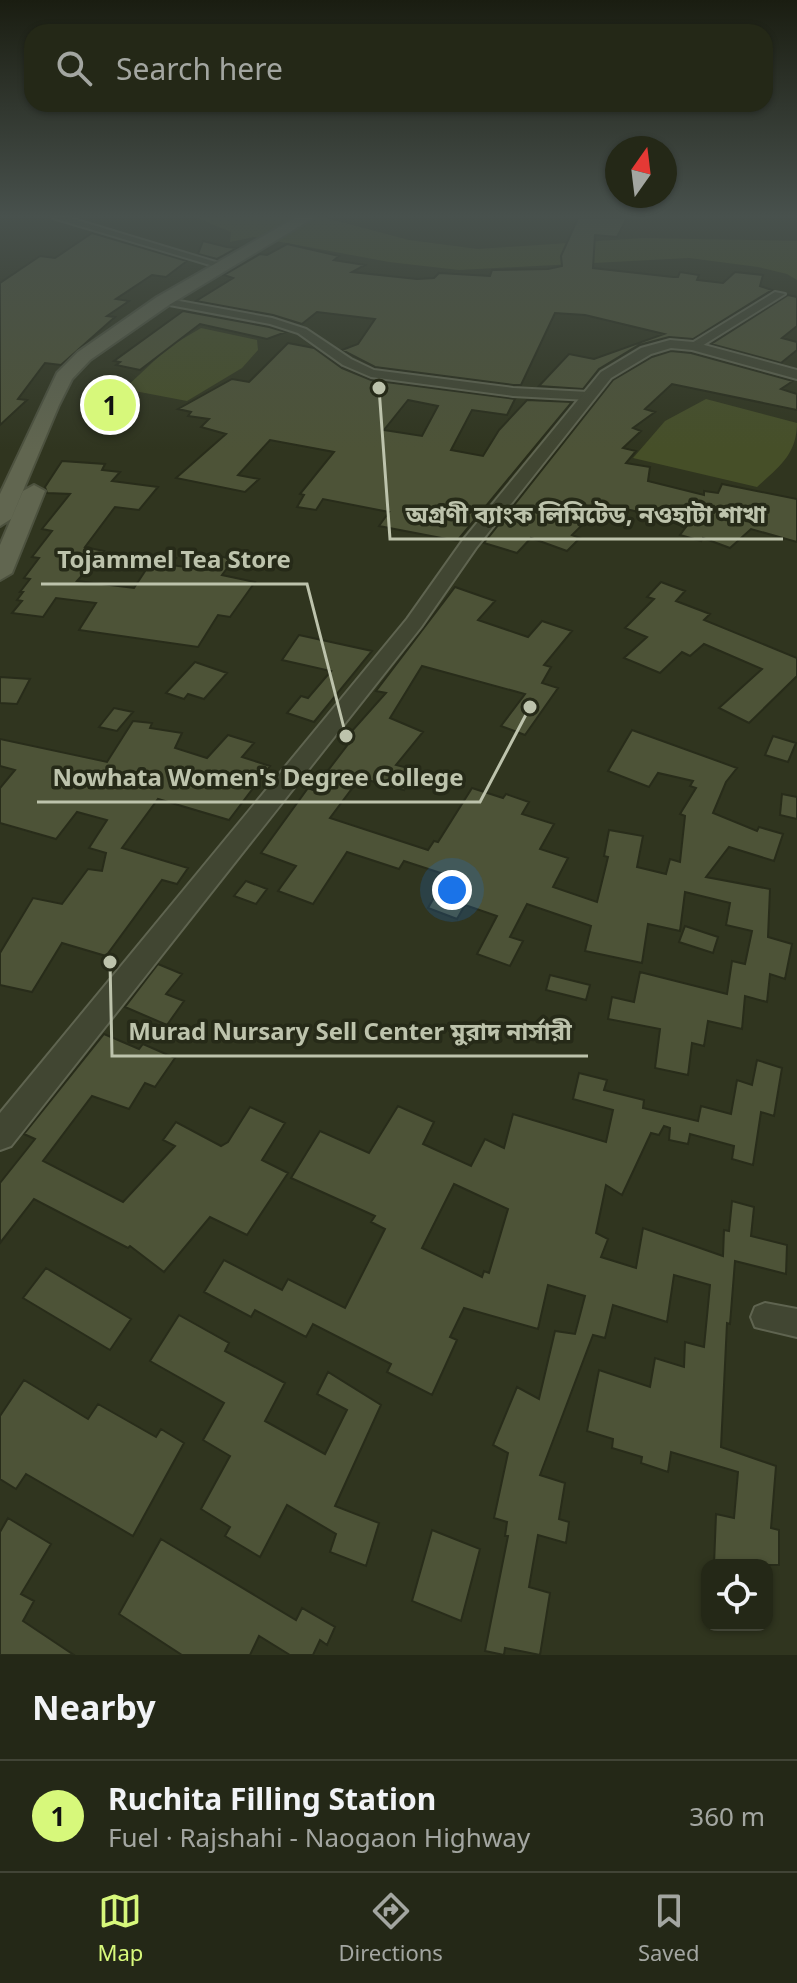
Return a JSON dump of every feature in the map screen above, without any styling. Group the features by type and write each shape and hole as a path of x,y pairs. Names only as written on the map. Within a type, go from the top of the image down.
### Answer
{"main road":[{"path":"0,519 64,377 102,342 177,295"},
{"path":"0,573 82,380 101,358 167,302"}],"street":[{"path":"693,346 777,295"},
{"path":"167,302 272,321 302,331 347,362 371,373 513,392 588,396"},
{"path":"0,1136 414,623 469,544 606,375 646,351 670,344 693,346 797,375"},
{"path":"765,1317 797,1323"}],"shaded area":[{"path":"201,328 257,340 258,350 242,368 187,401 124,389 169,347"},
{"path":"706,399 797,423 790,452 757,487 633,458 665,421"}],"building":[{"path":"0,295 122,295 116,299 129,301 107,316 115,317 61,365 45,363 18,399 27,400 0,425"},
{"path":"205,295 764,295 693,339 669,337 639,345 599,369 583,389 539,386 569,354 594,359 664,334 585,315 555,313 521,385 513,385 375,367 342,350 358,344 375,319 317,312 302,324 273,315 196,301"},
{"path":"788,295 797,297 797,326 782,338 797,342 797,350 781,363 711,344"},
{"path":"183,311 286,332 267,339 200,324 140,370 116,365 120,362 114,361"},
{"path":"288,343 314,348 342,368 371,380 515,399 507,415 472,410 451,450 483,456 499,430 527,400 572,402 457,541 379,526 389,512 323,499 316,510 297,507 304,495 300,494 334,452 270,440 238,475 259,479 245,492 176,478 226,434 201,427 209,419 188,416 191,412 178,409 232,379 249,382","holes":["408,400 438,406 422,436 384,430"]},
{"path":"671,351 691,353 793,381 781,389 797,394 797,410 672,384 645,409 655,412 633,428 641,431 623,448 636,451 626,463 650,467 648,481 704,495 704,491 718,493 722,484 797,499 797,542 751,529 730,548 703,538 701,541 680,535 689,523 603,504 572,535 580,538 567,551 531,538 517,553 484,543 613,380 652,357"},
{"path":"62,461 105,464 102,470 120,472 112,481 158,487 139,510 115,507 85,547 104,551 77,581 134,588 155,556 176,558 171,565 207,570 217,556 234,559 222,575 255,582 230,617 218,615 198,647 79,630 96,603 56,598 43,617 12,613 22,601 17,600 30,579 24,578 39,558 32,557 52,531 42,529 70,494 47,493 45,487"},
{"path":"661,582 685,591 676,601 710,614 704,620 797,658 797,676 749,723 719,708 762,669 704,644 690,656 682,652 660,673 624,658 647,637 625,628 654,599 647,597"},
{"path":"455,587 495,601 478,620 528,637 542,621 572,631 544,665 551,667 542,683 558,688 525,735 501,726 525,694 422,666 390,718 423,732 396,765 416,770 404,790 360,778 330,818 428,850 434,841 438,842 472,788 503,798 506,794 529,802 522,814 554,824 540,849 568,858 553,887 597,902 608,857 604,856 609,830 643,836 637,867 666,874 670,859 680,862 685,816 680,814 696,788 690,786 693,781 658,773 649,787 608,771 632,730 737,768 726,782 713,813 757,831 759,827 783,834 774,861 729,847 706,877 770,889 768,937 792,944 785,979 770,974 767,1002 745,996 742,1029 708,1021 704,1046 692,1043 688,1075 655,1068 660,1029 608,1019 612,997 634,1002 640,972 727,994 732,961 745,964 752,931 726,925 730,903 685,892 680,931 648,924 642,963 585,951 591,926 527,904 510,937 523,941 510,966 477,954 497,916 465,905 457,919 428,908 447,875 404,861 399,869 347,852 313,904 278,891 296,866 261,853 308,788 313,790 349,743 343,741 386,693 376,691"},
{"path":"299,635 372,651 314,722 287,713 301,696 308,698 331,671 282,660"},
{"path":"195,662 227,673 204,699 188,694 184,699 166,693"},
{"path":"0,677 30,679 17,704 0,703"},
{"path":"114,708 133,712 117,731 99,727"},
{"path":"133,721 152,723 150,728 182,733 175,748 207,758 228,735 254,743 242,757 270,766 229,820 158,799 122,848 188,868 177,884 162,880 106,956 62,943 32,992 0,985 0,953 33,898 62,904 88,869 102,871 106,853 89,848 107,820 77,812 56,839 0,823 0,788 15,770 0,766 0,739 107,762"},
{"path":"773,736 796,743 788,762 765,755"},
{"path":"782,794 797,797 797,819 780,815"},
{"path":"246,881 267,889 256,904 234,896"},
{"path":"685,926 718,937 713,953 679,942"},
{"path":"158,964 182,974 166,994 184,1001 167,1025 125,1007"},
{"path":"550,975 590,985 586,1000 546,990"},
{"path":"104,1034 139,1049 143,1044 175,1058 155,1087 145,1083 129,1109 92,1096 43,1161 123,1202 175,1146 163,1140 176,1122 221,1146 228,1142 250,1107 285,1123 262,1160 288,1173 247,1235 210,1217 164,1272 130,1246 128,1248 34,1199 0,1243 0,1183 35,1139 24,1134"},
{"path":"757,1060 782,1068 774,1116 761,1112 753,1165 732,1159 734,1146 690,1134 688,1144 669,1140 670,1128 664,1126 659,1135 651,1133 622,1195 606,1185 596,1233 608,1239 601,1257 636,1268 643,1228 723,1256 724,1230 729,1231 732,1201 754,1207 751,1236 787,1245 786,1274 735,1261 730,1324 727,1323 721,1447 776,1466 771,1528 779,1530 779,1565 773,1565 773,1559 714,1559 716,1514 734,1518 738,1472 671,1452 668,1472 641,1463 642,1457 612,1448 613,1439 587,1431 599,1370 650,1387 655,1358 684,1367 685,1342 704,1347 710,1285 674,1275 667,1322 613,1305 605,1338 593,1335 540,1475 565,1483 559,1519 569,1522 566,1543 538,1535 529,1587 550,1593 540,1655 505,1648 504,1655 485,1651 508,1536 505,1536 507,1522 494,1518 508,1453 493,1445 517,1387 539,1399 555,1331 575,1334 585,1296 548,1285 538,1329 464,1308 450,1337 457,1340 432,1395 387,1372 391,1364 313,1324 306,1337 255,1310 251,1317 204,1292 224,1260 282,1290 288,1279 345,1308 385,1229 371,1222 375,1216 291,1178 320,1131 369,1153 398,1106 434,1122 423,1144 471,1166 485,1139 504,1148 513,1114 606,1142 613,1110 573,1099 579,1073 607,1080 604,1090 644,1100 643,1108 698,1121 701,1106 731,1114 737,1080 752,1085","holes":["454,1184 508,1209 489,1273 484,1271 482,1277 422,1248"]},
{"path":"46,1268 131,1319 110,1350 23,1298"},
{"path":"179,1315 229,1343 225,1351 285,1383 265,1421 325,1454 347,1410 317,1394 328,1372 381,1405 335,1506 379,1523 366,1566 330,1552 336,1534 287,1505 260,1557 225,1536 230,1527 201,1509 230,1456 203,1440 224,1403 150,1361"},
{"path":"24,1380 88,1419 98,1404 156,1437 161,1429 184,1443 133,1536 26,1474 16,1489 0,1479 0,1416"},
{"path":"8,1518 51,1544 21,1594 34,1601 23,1621 74,1655 0,1655 0,1532"},
{"path":"432,1530 480,1549 461,1621 412,1601"},
{"path":"161,1539 296,1620 302,1608 335,1627 327,1645 320,1640 313,1655 290,1655 259,1636 250,1655 182,1655 119,1614"}],"place":[{"name":"অগ্রণী ব্যাংক লিমিটেড, নওহাটা শাখা","path":"379,388"},
{"name":"Ruchita Filling Station","path":"110,405"},
{"name":"Nowhata Women's Degree College","path":"530,707"},
{"name":"Tojammel Tea Store","path":"346,736"},
{"name":"Murad Nursary Sell Center মুরাদ নার্সারী","path":"110,962"}]}
